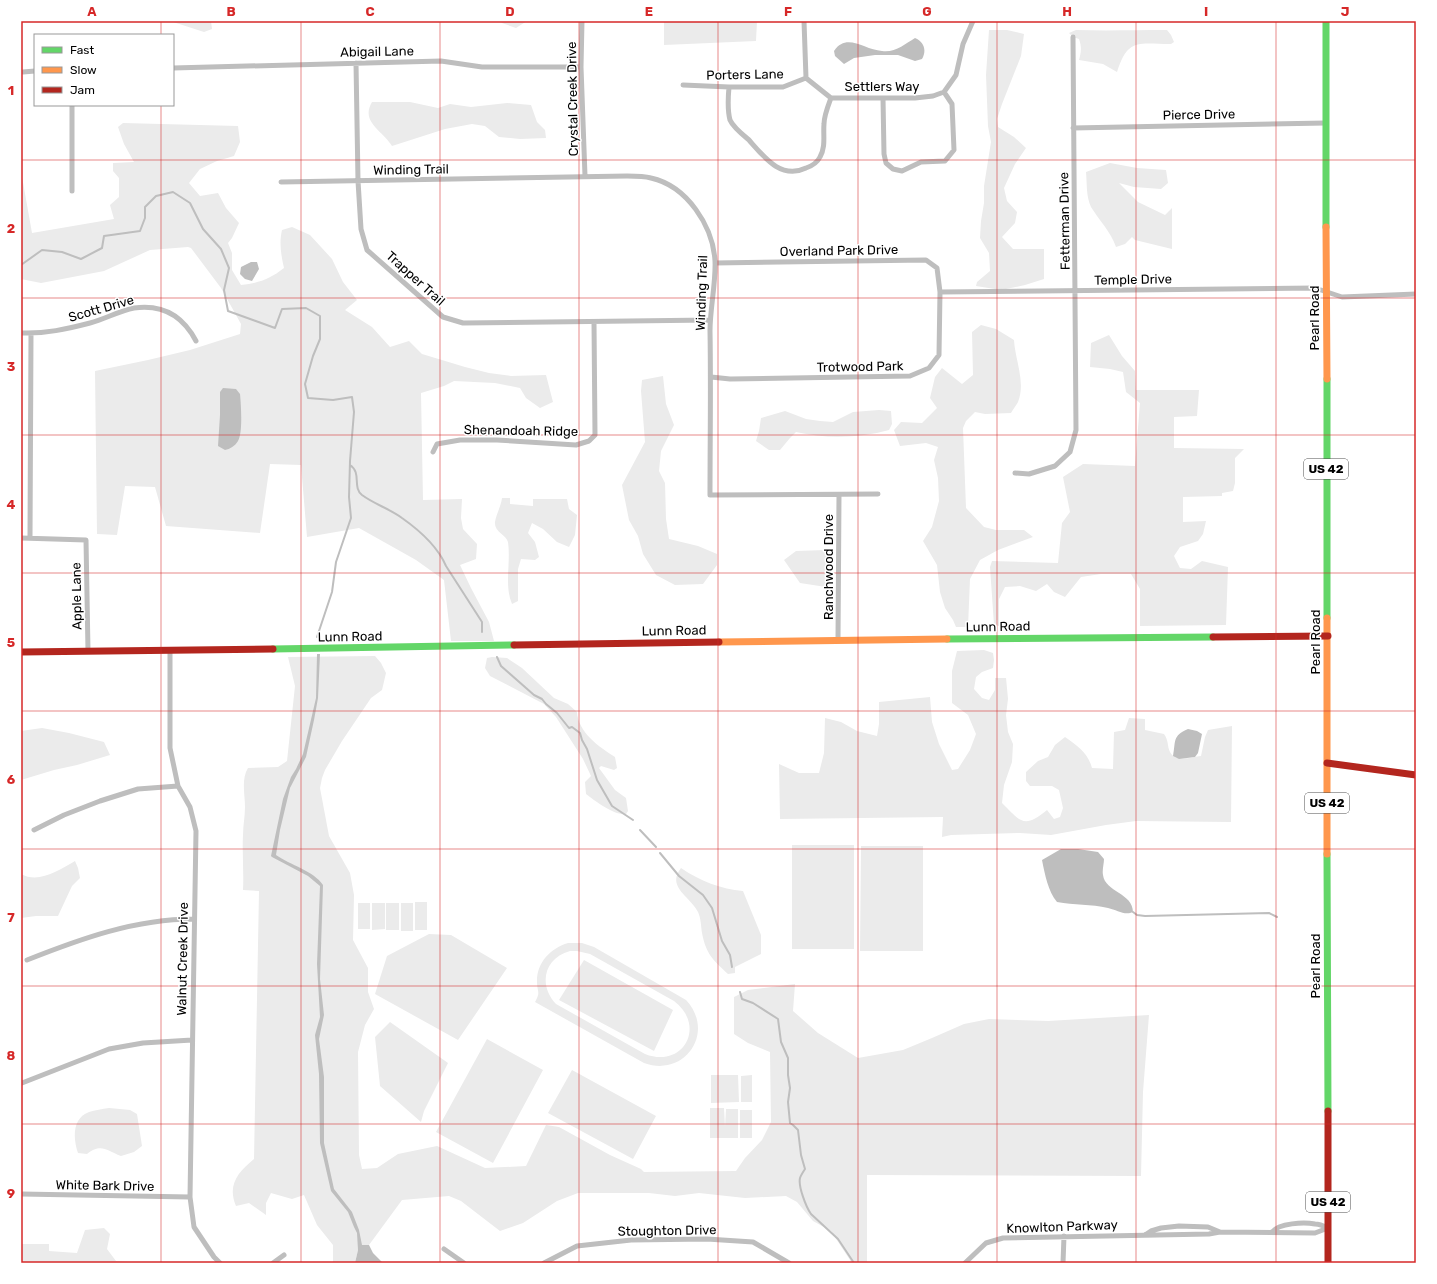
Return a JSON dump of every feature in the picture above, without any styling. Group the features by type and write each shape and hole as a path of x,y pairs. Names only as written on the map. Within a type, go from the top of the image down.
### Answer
{"street":[{"name":"Crystal Creek Drive","path":"582,21 581,67 585,176"},
{"path":"804,21 806,78"},
{"path":"883,98 884,154 886,163 893,169 902,171 922,162 945,161 954,150 952,104 944,92 956,75 963,44 973,21"},
{"name":"Pearl Road","path":"1326,21 1328,1263"},
{"name":"Fetterman Drive","path":"1015,473 1029,474 1055,466 1070,452 1076,430 1073,37"},
{"name":"Abigail Lane","path":"174,68 441,61 482,67 581,67"},
{"name":"Trapper Trail","path":"356,63 358,181 361,229 367,250 443,317 463,323 710,320"},
{"path":"23,72 34,71"},
{"name":"Porters Lane","path":"683,85 783,87 806,78"},
{"name":"Settlers Way","path":"806,78 831,98 915,98 933,96 944,92"},
{"path":"729,87 728,107 731,122 773,165 782,170 793,172 813,165 820,158 824,149 824,124 831,98"},
{"path":"72,106 72,191"},
{"name":"Pierce Drive","path":"1073,128 1326,123"},
{"name":"Winding Trail","path":"281,182 627,176 651,178 672,187 686,198 701,218 709,232 714,246 715,263 710,320 710,495 878,494"},
{"name":"Overland Park Drive","path":"715,263 926,260 937,268 940,292"},
{"name":"Temple Drive","path":"940,292 1315,288 1342,297 1416,294"},
{"name":"Trotwood Park","path":"711,377 730,379 910,376 929,368 939,356 940,292"},
{"name":"Scott Drive","path":"21,333 31,334 56,332 92,323 134,308 154,308 167,312 181,320 190,329 196,341"},
{"name":"Shenandoah Ridge","path":"433,452 437,444 460,440 497,440 576,445 589,441 595,435 594,322"},
{"path":"21,538 30,538 31,334"},
{"name":"Ranchwood Drive","path":"838,640 839,495"},
{"name":"Apple Lane","path":"30,538 86,540 88,652"},
{"name":"Lunn Road","path":"21,652 838,640 1328,636"},
{"name":"Walnut Creek Drive","path":"170,651 170,748 178,786 190,807 196,831 193,919 190,1197 194,1227 214,1257 220,1263"},
{"path":"1327,763 1416,775"},
{"path":"34,830 64,815 100,801 138,789 178,786"},
{"path":"27,960 102,933 153,923 193,919"},
{"path":"22,1083 110,1049 143,1043 192,1040"},
{"name":"White Bark Drive","path":"21,1194 190,1197"},
{"name":"Knowlton Parkway","path":"1272,1232 1275,1228 1288,1224 1315,1224 1328,1228"},
{"name":"Knowlton Parkway","path":"1144,1235 1156,1229 1177,1226 1208,1227 1220,1232"},
{"name":"Knowlton Parkway","path":"964,1263 986,1243 1003,1238 1209,1234 1220,1232 1315,1233 1328,1228"},
{"path":"1063,1263 1064,1236"},
{"name":"Stoughton Drive","path":"544,1263 577,1246 631,1240 707,1239 753,1242 789,1263"},
{"path":"444,1249 464,1263"},
{"path":"273,1263 284,1255"}],"shaded area":[{"path":"170,21 211,21 212,29 204,32"},
{"path":"500,21 527,21 516,28"},
{"path":"664,21 757,21 756,41 664,45"},
{"path":"989,30 1007,30 1024,34 1021,56 997,119 998,127 1014,137 1026,148 1015,164 1004,188 1007,201 1017,212 1015,223 1002,237 1013,249 1044,249 1044,279 1001,290 976,286 977,282 990,271 989,253 980,238 984,203 984,186 991,142 988,126 986,75"},
{"path":"1076,30 1167,30 1174,42 1171,44 1143,44 1130,48 1121,61 1117,72 1103,64 1079,60 1081,45 1079,39 1073,37 1069,33"},
{"path":"915,38 921,42 924,47 924,56 922,59 915,61 898,55 875,55 854,58 844,64 835,56 834,51 844,43 850,42 875,50 891,51 900,48"},
{"path":"372,102 410,102 438,108 450,104 471,107 507,103 531,105 537,122 545,130 546,138 520,139 499,137 485,126 472,124 445,129 392,146 371,121 369,109"},
{"path":"123,123 238,126 240,142 234,156 217,161 200,169 189,183 200,196 218,193 226,208 239,223 228,243 232,253 232,270 241,285 264,280 284,268 281,249 282,230 292,227 310,235 332,259 343,282 357,300 345,310 372,327 390,347 409,341 422,354 489,373 511,376 546,375 553,402 540,408 526,398 520,388 495,383 454,381 444,386 421,393 423,500 462,499 461,518 463,529 477,544 476,559 460,565 489,622 494,641 451,641 444,580 416,560 359,528 307,537 301,465 270,464 260,533 166,526 155,487 125,486 117,535 97,534 95,371 190,350 240,334 241,324 221,288 191,248 188,247 150,250 104,271 41,283 21,279 21,171 32,233 114,219 110,205 119,197 119,178 113,171 113,163 134,162 124,144 118,127"},
{"path":"1110,163 1137,168 1166,170 1168,183 1161,189 1134,187 1119,183 1138,202 1165,215 1172,208 1172,249 1135,240 1132,237 1125,244 1116,247 1108,231 1091,207 1087,190 1086,172"},
{"path":"251,262 257,262 259,269 252,281 245,279 240,274 241,267"},
{"path":"981,325 996,329 1014,340 1021,387 1018,402 1011,413 985,414 975,412 966,421 963,428 966,508 984,527 996,530 1024,530 1033,537 998,550 980,560 970,579 968,627 956,627 945,608 940,592 937,565 923,541 932,527 939,501 938,478 934,460 938,447 926,443 900,446 894,430 901,422 922,423 937,408 930,398 935,377 942,368 962,384 973,375 972,332"},
{"path":"1109,335 1122,356 1135,371 1136,390 1199,390 1197,416 1174,417 1174,448 1244,449 1235,458 1235,483 1233,491 1222,493 1222,496 1183,497 1183,522 1206,521 1203,534 1198,541 1180,547 1174,556 1180,568 1191,569 1202,561 1228,567 1226,625 1140,626 1140,589 1131,574 1101,574 1081,577 1065,597 1054,592 1047,584 1036,591 1020,586 1005,587 999,599 999,626 994,625 990,567 992,561 1058,563 1062,523 1070,512 1063,477 1083,464 1135,466 1140,403 1126,392 1123,372 1090,367 1091,343"},
{"path":"663,376 666,404 674,425 661,451 659,471 665,483 666,519 669,539 698,546 717,554 717,565 703,584 675,585 656,575 643,554 638,536 629,520 622,485 645,442 641,391 642,380"},
{"path":"223,388 236,389 240,394 241,411 240,437 232,447 225,450 218,446 220,392"},
{"path":"879,410 891,411 892,424 889,430 866,435 843,437 819,436 796,432 780,450 769,450 756,441 761,418 785,411 806,419 833,422 853,412"},
{"path":"502,498 510,498 510,504 533,506 533,499 567,499 569,509 577,515 575,535 569,547 557,542 543,529 532,523 528,533 535,542 539,557 535,560 521,559 518,569 518,601 512,604 508,589 508,542 507,539 498,531 495,525"},
{"path":"826,550 826,587 800,583 784,560 796,551"},
{"path":"984,650 993,653 993,668 982,672 976,677 974,689 982,698 989,700 995,690 995,678 1006,678 1008,699 1006,715 1008,732 1013,744 1012,762 1004,785 1002,803 1019,819 1023,821 1033,820 1047,810 1054,819 1060,817 1063,808 1059,790 1052,786 1030,786 1026,781 1026,772 1038,761 1048,757 1055,745 1065,737 1085,754 1092,768 1113,769 1114,732 1125,730 1129,718 1145,719 1145,730 1164,734 1167,739 1170,752 1176,757 1180,758 1201,756 1208,730 1232,726 1231,822 1136,821 1051,835 1020,833 951,835 942,837 943,817 780,819 779,764 799,773 819,773 824,753 825,718 841,722 857,731 877,736 879,724 879,702 930,697 932,722 939,744 952,770 958,769 970,750 976,734 968,715 952,703 952,671 957,651"},
{"path":"317,654 320,654 318,698 314,720 306,757 290,788 276,855 308,872 323,885 320,979 324,1015 319,1039 324,1077 324,1143 334,1189 352,1212 359,1230 362,1245 369,1245 373,1253 383,1263 355,1263 358,1250 357,1233 348,1212 331,1191 320,1143 319,1074 315,1035 320,1017 317,964 320,886 308,876 271,856 283,799 291,777 303,754 316,698"},
{"path":"375,656 381,663 386,673 382,690 371,698 342,741 325,770 320,788 329,836 350,873 354,895 353,940 368,968 368,992 374,1009 365,1025 358,1052 359,1155 362,1169 377,1168 398,1154 437,1146 485,1168 526,1166 546,1125 559,1127 610,1155 641,1169 644,1172 736,1171 745,1158 762,1140 771,1122 770,1052 748,1043 734,1034 734,997 748,990 795,984 793,1011 818,1033 858,1058 903,1050 964,1024 989,1019 1048,1021 1149,1015 1143,1092 1141,1176 867,1175 867,1263 851,1263 831,1231 813,1221 797,1202 786,1196 745,1198 699,1193 675,1196 649,1193 578,1193 557,1201 523,1223 500,1231 461,1201 449,1196 402,1200 369,1245 359,1245 355,1263 333,1263 333,1245 317,1225 304,1195 292,1199 271,1193 266,1203 266,1215 249,1203 236,1206 233,1192 234,1185 239,1174 254,1159 259,891 243,890 243,828 245,810 244,787 246,772 248,768 278,767 287,761 295,686 288,657"},
{"path":"487,658 507,658 522,668 554,698 568,704 577,712 581,726 590,738 602,749 615,757 617,768 614,770 601,766 599,768 615,790 626,798 628,811 626,814 616,813 586,794 585,782 591,776 583,759 556,717 544,704 490,676 485,668"},
{"path":"42,728 104,742 110,755 21,780 21,731"},
{"path":"1188,729 1202,734 1198,753 1195,757 1179,759 1173,756 1176,740 1179,734"},
{"path":"792,845 854,845 854,949 792,949"},
{"path":"861,846 923,846 923,951 860,951"},
{"path":"1061,849 1078,849 1098,852 1104,859 1103,873 1105,881 1129,901 1133,912 1124,913 1102,907 1057,902 1049,888 1042,860"},
{"path":"75,861 80,878 72,886 58,916 21,918 21,874 28,877 42,877 56,872"},
{"path":"681,868 711,884 743,891 761,935 761,954 735,967 735,973 728,974 708,952 702,933 698,912 681,891 676,881 677,875"},
{"path":"415,902 427,902 427,930 415,930"},
{"path":"358,903 370,903 370,929 358,929"},
{"path":"372,903 385,903 385,929 372,930"},
{"path":"386,903 399,903 399,930 386,930"},
{"path":"401,903 413,903 413,931 401,931"},
{"path":"429,934 451,935 507,968 458,1040 375,994 387,956"},
{"path":"568,943 582,943 594,947 686,1000 694,1013 698,1025 697,1038 692,1049 683,1058 672,1064 659,1066 644,1063 535,1002 538,994 537,981 539,968 551,952","holes":["570,951 590,954 674,1001 684,1011 689,1022 689,1033 686,1042 680,1050 670,1056 659,1057 645,1054 556,1004 550,997 547,989 546,973 549,966 561,955"]},
{"path":"584,960 673,1010 654,1051 559,1000"},
{"path":"390,1022 448,1063 424,1111 421,1122 380,1086 375,1037"},
{"path":"487,1039 543,1070 493,1163 436,1132"},
{"path":"572,1070 656,1116 633,1159 548,1113"},
{"path":"711,1075 738,1075 739,1102 711,1103"},
{"path":"752,1075 752,1102 741,1102 741,1076"},
{"path":"109,1108 130,1110 137,1114 142,1146 134,1152 121,1156 100,1148 87,1154 78,1153 75,1142 75,1130 79,1119 89,1112"},
{"path":"710,1108 724,1108 725,1127 726,1109 738,1109 738,1138 710,1138"},
{"path":"740,1110 752,1110 752,1138 740,1138"},
{"path":"104,1228 110,1234 107,1249 116,1261 141,1263 21,1263 21,1244 49,1244 49,1251 77,1253 85,1230"}],"waterway":[{"path":"21,265 42,250 62,252 81,259 102,248 104,236 140,231 145,218 145,207 156,196 173,192 190,203 203,229 221,249 229,268 224,290 228,311 275,328 282,309 306,308 320,316 320,339 313,356 305,384 308,398 333,400 352,397 354,412 350,461 349,497 351,518 336,562 332,592 317,637"},
{"path":"350,465 356,472 359,492 362,495 402,518 421,533 438,552 482,622 482,632"},
{"path":"497,657 501,666 534,695 542,699 557,713 569,728 572,727 580,733 597,780 612,806 633,820"},
{"path":"640,830 656,847"},
{"path":"660,853 679,876 703,895 712,908 722,941 730,955 732,967"},
{"path":"1133,912 1137,915 1145,916 1269,913 1277,917"},
{"path":"740,992 742,999 753,1003 778,1019 781,1042 788,1058 790,1088 788,1102 790,1123 798,1130 801,1155 805,1169 800,1177 800,1186 803,1196 811,1214 838,1239 854,1263"}],"traffic: fast":[{"path":"1326,21 1326,227"},
{"path":"1327,379 1327,618"},
{"path":"947,639 1213,637"},
{"path":"273,649 514,645"},
{"path":"1327,854 1328,1111"}],"traffic: slow":[{"path":"1326,227 1327,379"},
{"path":"1327,618 1327,854"},
{"path":"719,642 947,639"}],"traffic: jam":[{"path":"1213,637 1328,636"},
{"path":"514,645 719,642"},
{"path":"21,652 273,649"},
{"path":"1327,763 1416,775"},
{"path":"1328,1111 1328,1263"}]}
